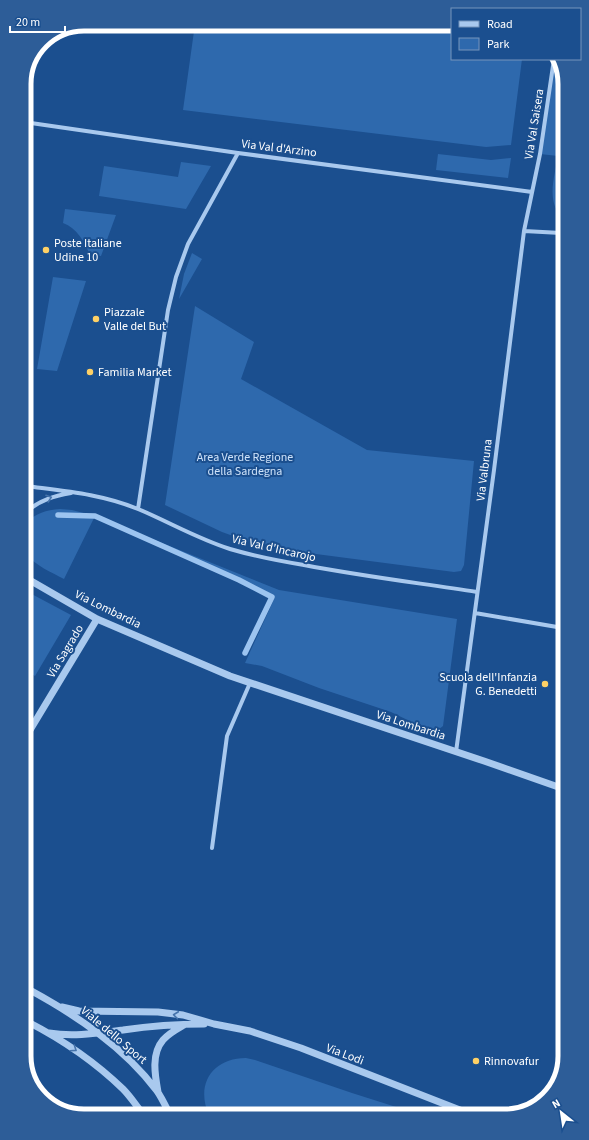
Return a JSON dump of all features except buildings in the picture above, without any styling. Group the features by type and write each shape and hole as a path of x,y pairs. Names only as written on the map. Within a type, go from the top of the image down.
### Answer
{"street":[{"name":"Via Val Saisera","path":"532,192 540,154 553,63"},
{"name":"Via Val d'Arzino","path":"31,123 238,153 532,192"},
{"path":"138,509 168,310 176,277 188,244 238,153"},
{"name":"Via Valbruna","path":"456,752 524,231 532,192"},
{"path":"524,231 558,233"},
{"name":"Via Val d'Incarojo","path":"31,487 97,496 138,509 230,549 331,570 477,592"},
{"name":"Via Val d'Incarojo","path":"31,507 54,496 75,492"},
{"name":"Via Lombardia","path":"31,580 97,619 250,683 558,787"},
{"path":"474,613 558,627"},
{"name":"Via Sagrado","path":"31,728 97,619"},
{"path":"212,848 227,736 250,683"},
{"name":"Viale dello Sport","path":"31,991 62,1007 131,1061 158,1092 167,1109"},
{"name":"Via Lodi","path":"62,1007 92,1012 158,1012 183,1015 214,1024 250,1031 300,1048 457,1109"},
{"path":"31,1024 49,1033 91,1061 124,1090 139,1109"},
{"path":"158,1092 155,1067 158,1049 163,1040 186,1024"},
{"name":"Via Lodi","path":"49,1033 78,1035 186,1024 214,1024"}],"green space":[{"path":"194,31 451,31 451,60 522,60 511,145 486,147 183,110"},
{"path":"553,63 557,73 558,84 558,156 540,154"},
{"path":"438,154 491,160 511,158 508,178 436,170"},
{"path":"558,156 558,212 556,210 553,195"},
{"path":"181,162 211,166 186,209 99,196 104,166 178,177"},
{"path":"65,209 116,215 101,256 90,255 80,236 72,228 63,223"},
{"path":"192,253 202,259 179,299 184,274"},
{"path":"53,277 86,281 57,371 37,369"},
{"name":"Area Verde Regione della Sardegna","path":"195,306 254,342 241,379 367,450 474,461 464,565 461,571 454,572 316,554 247,541 222,532 165,505"},
{"path":"50,510 72,510 95,516 64,579 31,559 31,519"},
{"path":"95,516 279,590 457,619 443,726 439,729 430,731 391,712 319,688 262,666 245,663 275,597"},
{"path":"31,594 71,615 35,676 31,674"},
{"path":"246,1058 255,1060 402,1109 207,1109 204,1093 206,1083 210,1075 216,1068 234,1059"}],"waterway":[{"path":"58,515 95,516 239,580 272,597 245,653"}],"place":[{"name":"Poste Italiane Udine 10","path":"46,250"},
{"name":"Piazzale Valle del But","path":"96,319"},
{"name":"Familia Market","path":"90,372"},
{"name":"Scuola dell'Infanzia G. Benedetti","path":"545,684"},
{"name":"Rinnovafur","path":"476,1061"}]}
